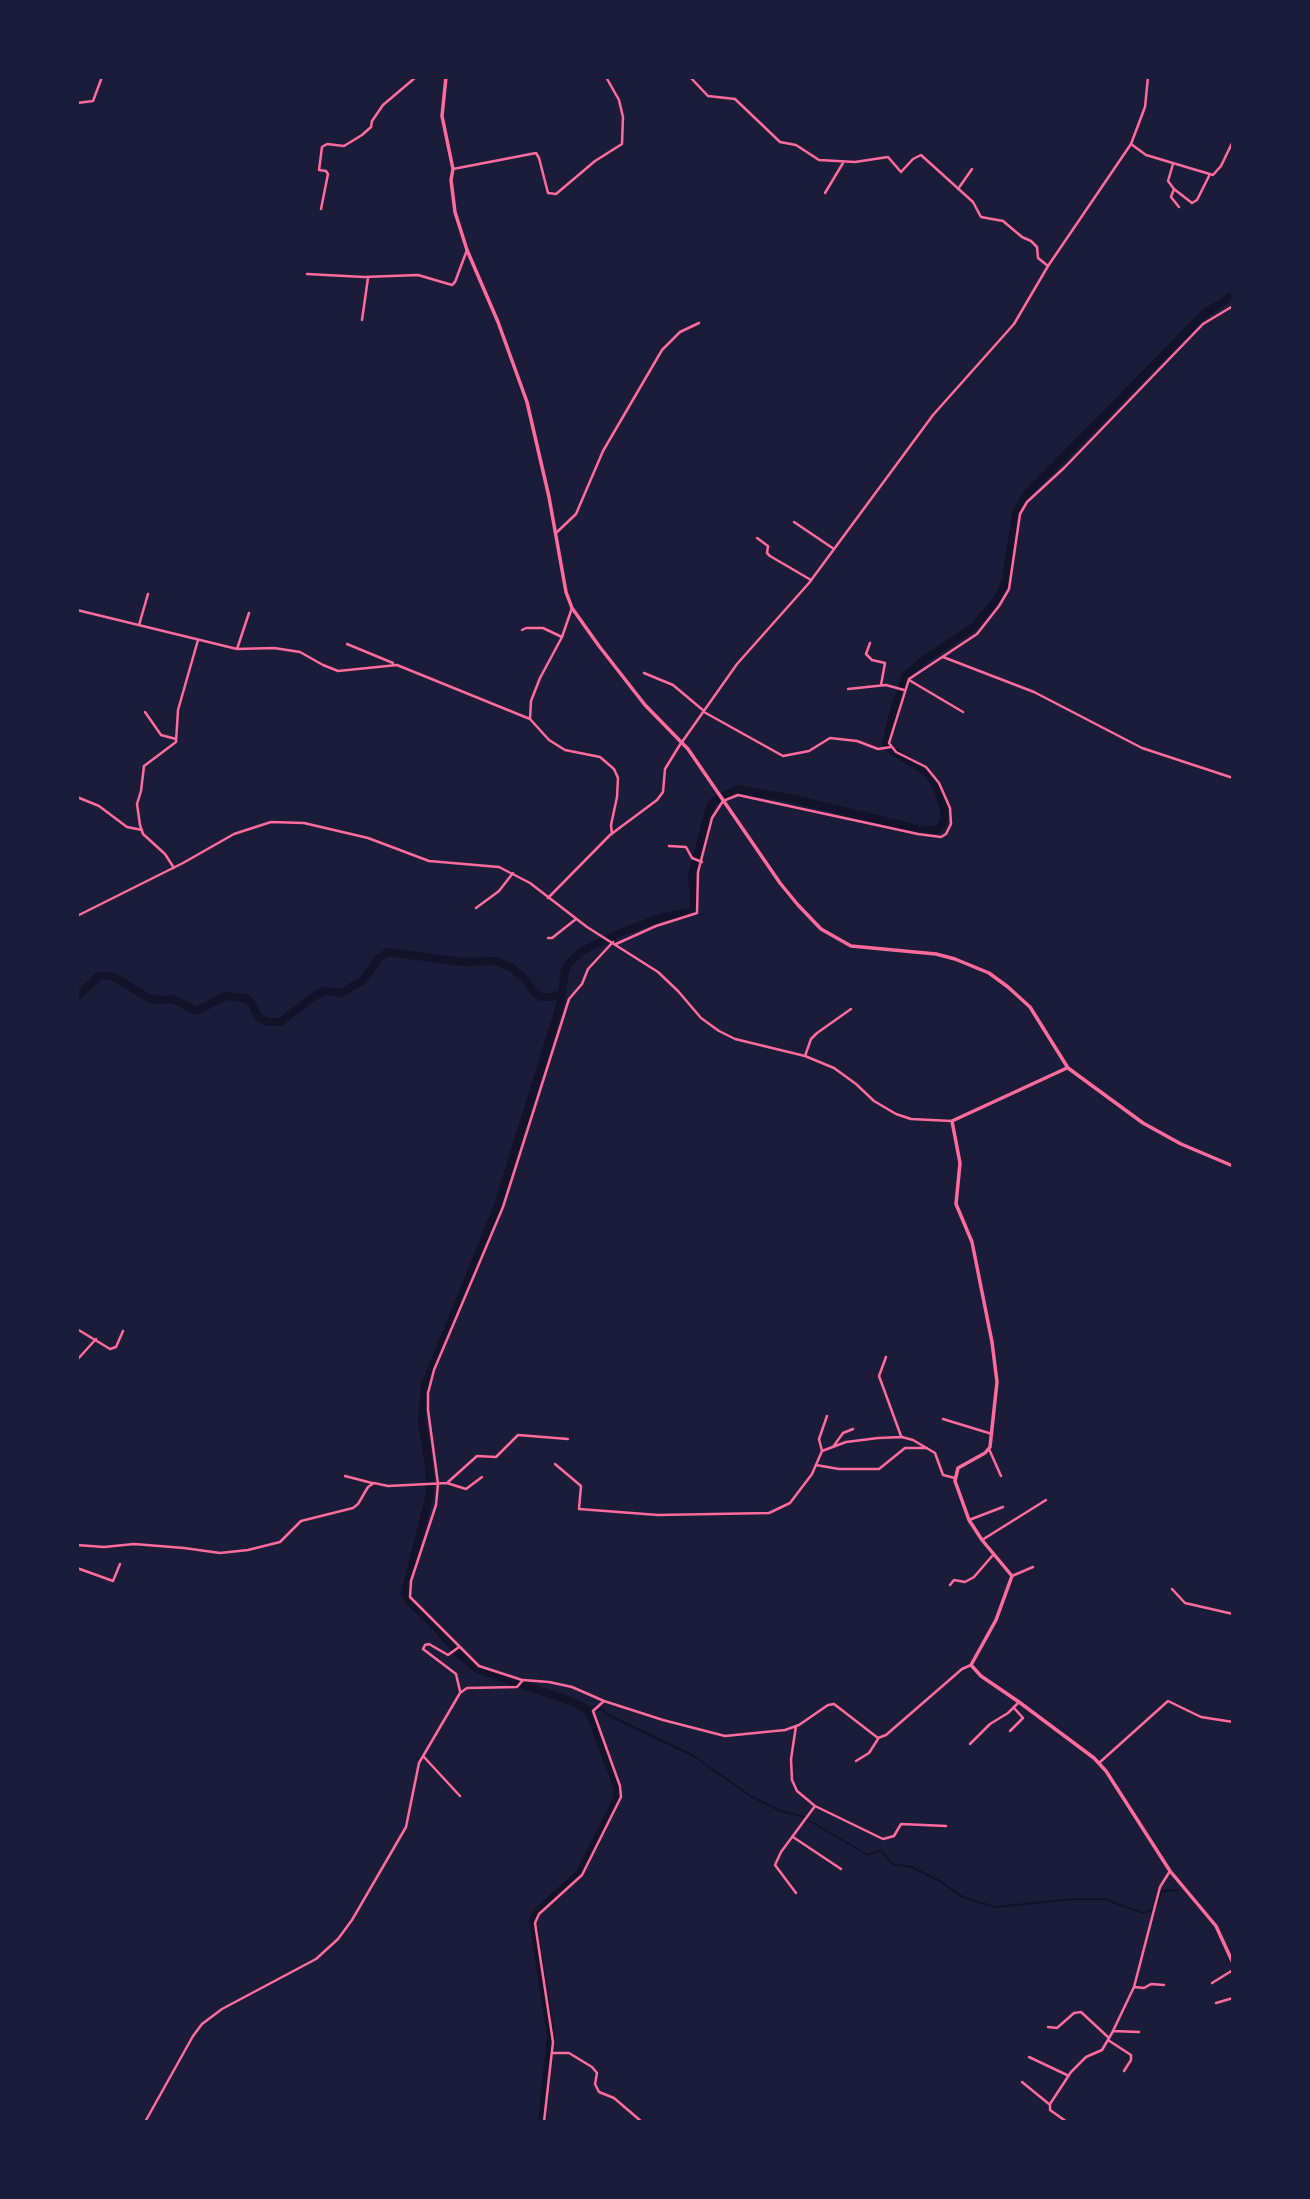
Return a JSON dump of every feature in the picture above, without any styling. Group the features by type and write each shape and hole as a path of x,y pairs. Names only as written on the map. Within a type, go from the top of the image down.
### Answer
{"main road":[{"path":"446,77 442,116 453,169 451,180 455,212 467,250 498,322 527,402 550,497 563,579 572,608 645,705 682,743 780,883 821,929 851,946 923,951 955,958 983,970 1008,987 1030,1007 1068,1068 1125,1112 1166,1136 1233,1166"},
{"path":"1068,1068 952,1121 960,1163 956,1204 972,1242 997,1376 989,1450 960,1466 955,1478 969,1520 1012,1576 996,1620 971,1665 981,1676 1099,1763 1170,1871 1216,1926 1233,1963"}],"street":[{"path":"77,103 93,101 102,77"},
{"path":"321,209 328,174 319,170 322,147 327,144 344,146 362,135 372,127 372,121 383,105 416,77"},
{"path":"453,169 536,153 548,192 556,194 595,161 622,144 623,117 619,100 607,77"},
{"path":"690,77 708,96 729,97 738,101 780,142 796,145 819,160 843,163 888,157 901,172 913,159 921,155 973,202 981,217 1003,221 1021,237 1031,241 1037,247 1038,258 1048,266"},
{"path":"548,898 612,834 657,800 663,792 666,769 737,664 811,580 933,415 1007,332 1048,266 1131,144 1145,107 1148,77"},
{"path":"1173,164 1167,178 1174,189 1192,203 1195,202 1209,175 1218,171 1233,141"},
{"path":"1131,144 1146,155 1209,175"},
{"path":"825,193 843,163"},
{"path":"958,189 972,169"},
{"path":"1174,189 1171,197 1179,207"},
{"path":"307,274 368,277 418,275 452,285 467,250"},
{"path":"362,320 368,277"},
{"path":"890,747 901,689 920,669 977,634 1004,599 1010,583 1020,514 1027,502 1203,324 1233,306"},
{"path":"555,533 576,514 603,451 662,350 680,332 699,323"},
{"path":"794,522 834,549"},
{"path":"757,538 768,546 767,553 770,556 811,580"},
{"path":"139,625 148,594"},
{"path":"530,719 531,701 562,637 572,608"},
{"path":"77,610 237,649 274,648 300,652 338,671 397,665"},
{"path":"237,649 249,613"},
{"path":"522,630 543,628 562,637"},
{"path":"174,868 165,854 142,830 137,804 144,766 174,745 178,710 198,640"},
{"path":"870,643 866,654 872,660 884,663 881,685"},
{"path":"347,645 530,719 549,740 565,750 600,757 614,769 618,778 612,834"},
{"path":"942,656 1034,692 1142,748 1233,778"},
{"path":"644,673 673,685 704,711 783,756 809,751 834,737 883,750 890,747"},
{"path":"909,680 963,712"},
{"path":"848,689 881,685 901,689"},
{"path":"145,712 161,735 176,738"},
{"path":"521,1683 482,1668 457,1649 413,1601 410,1593 411,1581 435,1511 438,1484 428,1410 428,1393 434,1370 503,1207 569,999 582,984 588,969 613,943 697,913 698,860 712,818 723,800 743,794 898,830 942,836 949,830 951,819 948,801 939,783 926,767 890,747"},
{"path":"77,797 99,806 127,827 142,830"},
{"path":"77,916 174,868 246,828 282,822 304,823 368,838 429,861 499,867 513,873 605,939 658,971 701,1018 719,1031 735,1039 805,1056 846,1076 874,1101 896,1115 911,1119 952,1121"},
{"path":"668,846 686,847 698,860"},
{"path":"476,908 499,891 513,873"},
{"path":"548,938 552,938 576,919"},
{"path":"805,1056 811,1039 851,1009"},
{"path":"77,1329 105,1347 113,1349 123,1331"},
{"path":"77,1360 96,1339"},
{"path":"886,1357 880,1376 901,1437"},
{"path":"555,1464 581,1486 579,1509 668,1515 769,1513 790,1503 816,1465 822,1451 819,1439 827,1416"},
{"path":"943,1419 992,1434"},
{"path":"832,1448 843,1433 853,1429"},
{"path":"447,1483 477,1456 498,1457 518,1435 568,1439"},
{"path":"822,1451 846,1442 901,1437 913,1440 937,1454 943,1475 955,1478"},
{"path":"816,1465 839,1469 879,1469 905,1448 927,1448"},
{"path":"989,1450 1001,1476"},
{"path":"345,1476 388,1486 447,1483 466,1489 482,1477"},
{"path":"77,1545 104,1547 134,1544 220,1553 248,1550 280,1542 301,1521 353,1508 374,1483"},
{"path":"982,1540 1046,1500"},
{"path":"969,1520 1003,1507"},
{"path":"950,1585 954,1580 962,1582 974,1577 995,1553"},
{"path":"77,1568 113,1581 120,1564"},
{"path":"1012,1576 1033,1567"},
{"path":"1172,1589 1185,1603 1233,1614"},
{"path":"457,1649 446,1655 428,1644 423,1649 456,1674 460,1693"},
{"path":"856,1761 869,1753 878,1738 886,1735 962,1669 971,1665"},
{"path":"145,2122 202,2024 222,2009 316,1959 338,1939 352,1920 406,1826 418,1768 424,1756 460,1693 470,1687 549,1682 572,1687 604,1701 663,1720 725,1736 760,1734 796,1726 828,1705 834,1704 878,1738"},
{"path":"544,2122 553,2053 552,2028 535,1923 539,1914 582,1875 621,1797 620,1786 593,1712 593,1709 604,1701"},
{"path":"1099,1763 1168,1701 1173,1701 1201,1717 1233,1721"},
{"path":"970,1745 990,1724 1019,1702"},
{"path":"1010,1731 1023,1718 1014,1708"},
{"path":"796,1726 791,1759 792,1780 797,1791 815,1806 885,1840 894,1836 901,1824 946,1826"},
{"path":"424,1756 460,1796"},
{"path":"796,1893 775,1865 815,1806"},
{"path":"793,1837 841,1869"},
{"path":"1067,2122 1051,2111 1050,2104 1068,2075 1086,2057 1102,2050 1108,2039 1134,1987 1163,1881 1170,1871"},
{"path":"1212,1983 1233,1970"},
{"path":"1134,1987 1164,1985"},
{"path":"1216,2003 1233,1998"},
{"path":"1048,2027 1057,2028 1074,2013 1081,2012 1108,2039 1130,2055 1131,2060 1124,2071"},
{"path":"1112,2031 1139,2032"},
{"path":"553,2053 569,2053 592,2067 597,2073 596,2084 599,2092 611,2096 642,2122"},
{"path":"1028,2057 1068,2075"},
{"path":"1021,2082 1050,2104"}],"waterway":[{"path":"542,2122 551,2037 533,1920 538,1911 579,1874 617,1799 618,1789 589,1711 573,1702 477,1669 460,1655 409,1601 405,1593 430,1494 429,1465 422,1422 425,1385 497,1208 555,1022 565,970 582,951 622,932 663,917 695,911 692,876 709,810 713,802 737,789 794,799 926,831 938,829 942,825 945,817 943,807 938,790 928,773 893,751 886,743 906,675 975,626 1000,595 1006,579 1016,513 1026,495 1204,314 1233,295"},
{"path":"77,997 99,976 112,976 149,998 172,999 197,1011 225,996 245,998 252,1003 258,1017 267,1022 280,1022 316,995 325,991 341,993 362,981 379,958 388,952 462,962 495,961 511,967 541,997 561,994"},
{"path":"597,1710 601,1709 608,1715 692,1755 752,1797 781,1811 801,1816 868,1855 880,1850 893,1864 912,1867 940,1881 961,1896 981,1903 997,1907 1074,1899 1104,1899 1143,1913 1155,1909 1162,1891 1177,1890"}]}
